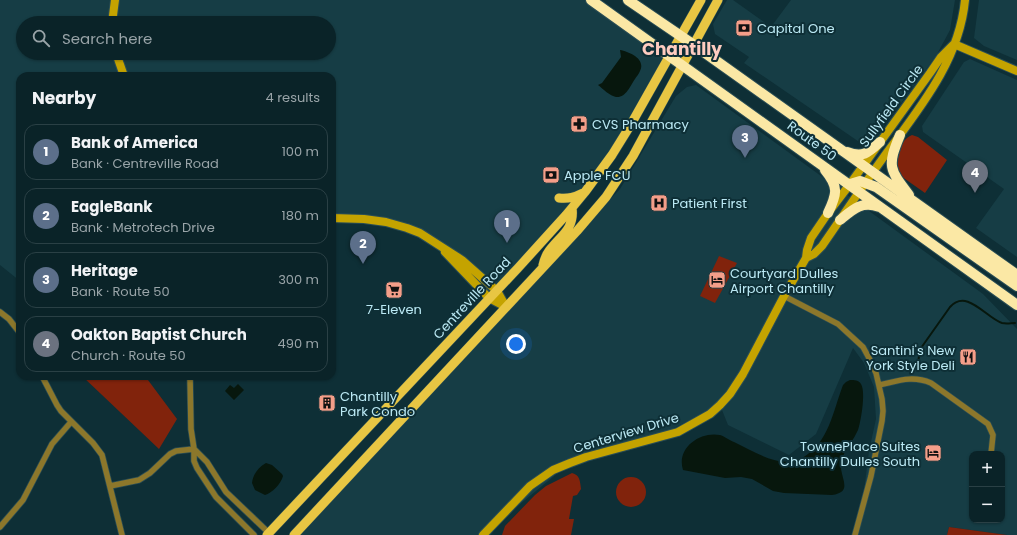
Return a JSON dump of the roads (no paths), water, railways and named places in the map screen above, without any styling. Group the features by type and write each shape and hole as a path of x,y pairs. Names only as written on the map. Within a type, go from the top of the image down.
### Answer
{"highway":[{"name":"Route 50","path":"591,0 850,184 863,187 888,211 1017,305"},
{"name":"Route 50","path":"629,0 1017,275"},
{"path":"900,135 892,156 892,169 895,176 916,204"},
{"path":"840,150 854,154 864,154 880,142"},
{"path":"815,159 830,177 835,187 835,196 828,213"},
{"path":"863,187 876,187 1017,286"},
{"path":"840,220 864,204 888,211"},
{"path":"990,285 1017,310"}],"main road":[{"name":"Centreville Road","path":"269,534 544,240 585,192 612,155 630,126 701,0"},
{"path":"294,535 591,215 618,180 648,131 718,0"},
{"path":"559,198 566,199 575,197 585,192"},
{"path":"542,269 547,252 572,223 572,208"}],"street":[{"path":"113,16 115,0"},
{"name":"Sullyfield Circle","path":"873,172 938,80 954,44 963,16 965,0"},
{"path":"954,44 1017,71"},
{"name":"Sullyfield Circle","path":"850,184 937,62 954,44"},
{"path":"118,60 123,72"},
{"name":"Centerview Drive","path":"806,258 814,254 822,246 873,172"},
{"name":"Centerview Drive","path":"486,534 530,486 553,470 586,457 678,432 710,414 725,400 736,385 806,258 811,238 850,184"},
{"path":"336,218 364,219 392,223 420,233 462,260 497,290 506,307"},
{"path":"439,245 489,298 506,307"},
{"path":"784,296 830,319 838,324 853,338 870,358 879,385 883,411 882,421 871,476 855,535"},
{"path":"0,312 9,319 16,328"},
{"path":"879,385 911,378 931,383 988,424 993,435 991,451"},
{"path":"44,380 57,406 70,422 93,443 102,455 122,535"},
{"path":"190,380 190,415 194,461 216,497 254,535"},
{"path":"0,527 23,500 52,444 70,422"},
{"path":"194,449 207,462 226,492 269,534"},
{"path":"110,486 139,480 150,473 166,457 176,451 194,449"}],"waterway":[{"path":"915,366 918,364 921,348 950,307 956,302 970,302 1002,323 1015,323"}],"place":[{"name":"Capital One","path":"744,28"},
{"name":"CVS Pharmacy","path":"579,124"},
{"name":"Heritage","path":"745,158"},
{"name":"Apple FCU","path":"551,175"},
{"name":"Oakton Baptist Church","path":"975,193"},
{"name":"Patient First","path":"659,203"},
{"name":"Bank of America","path":"507,243"},
{"name":"EagleBank","path":"363,264"},
{"name":"Courtyard Dulles Airport Chantilly","path":"717,280"},
{"name":"7-Eleven","path":"394,290"},
{"name":"Santini's New York Style Deli","path":"968,357"},
{"name":"Chantilly Park Condo","path":"327,403"},
{"name":"TownePlace Suites Chantilly Dulles South","path":"933,453"}],"district":[{"name":"Chantilly","path":"682,49"}]}
